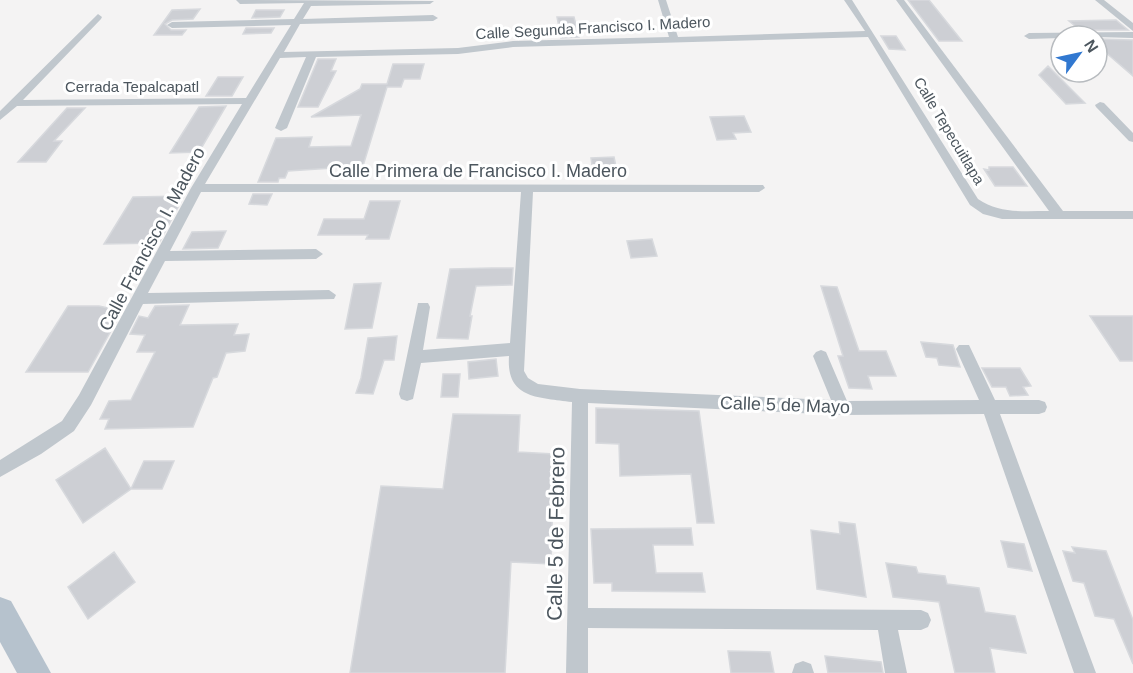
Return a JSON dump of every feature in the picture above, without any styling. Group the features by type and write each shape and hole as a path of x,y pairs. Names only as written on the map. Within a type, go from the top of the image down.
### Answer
{"main road":[{"path":"0,612 35,673"}],"street":[{"path":"662,0 674,39"},
{"name":"Calle Tepecuitlapa","path":"848,0 974,202 987,211 1002,215 1133,215"},
{"path":"900,0 1059,215"},
{"path":"1099,0 1133,28"},
{"path":"240,1 430,1"},
{"name":"Calle Francisco I. Madero","path":"0,469 35,449 68,426 141,299 198,188 310,1"},
{"path":"0,117 98,18"},
{"path":"172,25 434,18"},
{"name":"Calle Segunda Francisco I. Madero","path":"279,55 458,51 513,44 871,34"},
{"path":"1029,36 1133,35"},
{"path":"281,128 312,54"},
{"name":"Cerrada Tepalcapatl","path":"14,103 250,101"},
{"path":"1100,105 1133,140"},
{"name":"Calle Primera de Francisco I. Madero","path":"198,188 759,188"},
{"path":"414,357 516,349 527,189"},
{"path":"163,256 316,254"},
{"path":"141,299 330,295"},
{"path":"407,394 423,307"},
{"name":"Calle 5 de Mayo","path":"516,349 516,371 522,383 535,390 580,396 842,408 1039,407"},
{"path":"964,349 990,408 1085,673"},
{"path":"821,356 842,408"},
{"name":"Calle 5 de Febrero","path":"578,673 580,396"},
{"path":"577,618 921,620"},
{"path":"886,619 896,673"}],"building":[{"path":"908,0 929,0 962,41 939,41"},
{"path":"200,9 193,19 172,20 165,24 171,30 186,30 182,35 154,35 172,10"},
{"path":"256,10 284,10 280,17 252,18"},
{"path":"557,17 574,17 579,37 561,38"},
{"path":"1116,20 1128,30 1109,30 1109,24 1073,24 1069,21"},
{"path":"246,28 274,28 271,33 243,34"},
{"path":"881,36 896,36 905,50 889,49"},
{"path":"1109,39 1133,40 1133,76 1109,55"},
{"path":"318,59 336,59 331,71 336,71 318,107 298,107"},
{"path":"393,64 424,64 420,79 404,79 401,87 387,87 363,166 288,171 285,178 279,178 278,182 258,182 276,138 312,137 309,147 351,146 361,115 311,117 360,89 362,84 387,84"},
{"path":"1048,66 1049,84 1066,84 1085,103 1066,104 1039,75"},
{"path":"218,77 243,77 232,96 206,96"},
{"path":"226,106 199,152 170,153 199,107"},
{"path":"67,108 85,108 54,141 62,141 46,162 18,162"},
{"path":"744,116 751,132 733,133 736,139 717,140 710,117"},
{"path":"614,157 617,171 593,172 591,158"},
{"path":"989,167 1013,167 1027,186 995,186 984,169 989,170"},
{"path":"253,194 272,194 267,205 249,204"},
{"path":"184,196 159,243 104,244 133,197"},
{"path":"370,201 400,201 389,239 366,239 368,235 318,235 324,219 364,219"},
{"path":"226,231 218,248 183,249 192,232"},
{"path":"652,239 657,256 631,258 627,241"},
{"path":"513,268 512,285 476,286 468,339 437,338 450,269"},
{"path":"381,283 372,328 345,329 354,284"},
{"path":"821,286 837,287 859,351 886,351 896,376 868,376 872,389 849,388 838,356 843,356"},
{"path":"189,305 180,325 238,324 234,335 249,334 245,351 226,353 193,427 105,429 109,419 100,419 109,401 131,400 155,352 137,352 145,335 130,334 139,316 148,318 155,306"},
{"path":"68,306 99,306 122,311 88,372 26,372"},
{"path":"1090,316 1133,316 1133,361 1120,361"},
{"path":"397,336 394,360 384,360 373,394 356,393 368,338"},
{"path":"921,342 953,345 960,367 939,365 937,358 926,357"},
{"path":"496,359 498,376 469,379 468,362"},
{"path":"982,368 1020,368 1031,386 1023,387 1028,395 1010,396 1006,387 992,387"},
{"path":"443,374 460,374 458,397 441,397"},
{"path":"596,408 699,411 714,523 697,523 691,474 620,476 619,444 596,443"},
{"path":"453,414 520,415 518,452 554,454 551,564 511,562 505,673 350,673 381,486 443,489"},
{"path":"105,448 131,489 83,523 56,480"},
{"path":"144,461 174,461 162,489 131,489"},
{"path":"839,522 855,524 866,597 817,589 811,530 840,534"},
{"path":"691,528 693,545 653,545 656,573 702,573 705,592 612,591 612,583 594,583 591,529"},
{"path":"1001,541 1024,544 1032,571 1008,567"},
{"path":"1072,547 1106,551 1133,620 1133,664 1114,619 1095,616 1084,583 1073,581 1063,551 1075,553"},
{"path":"114,552 135,582 88,619 68,587"},
{"path":"886,563 916,567 918,573 945,576 947,584 979,588 985,612 1015,616 1026,653 990,648 995,673 955,673 939,602 893,597"},
{"path":"728,651 770,652 774,673 731,673"},
{"path":"825,656 881,662 883,673 828,673"}]}
